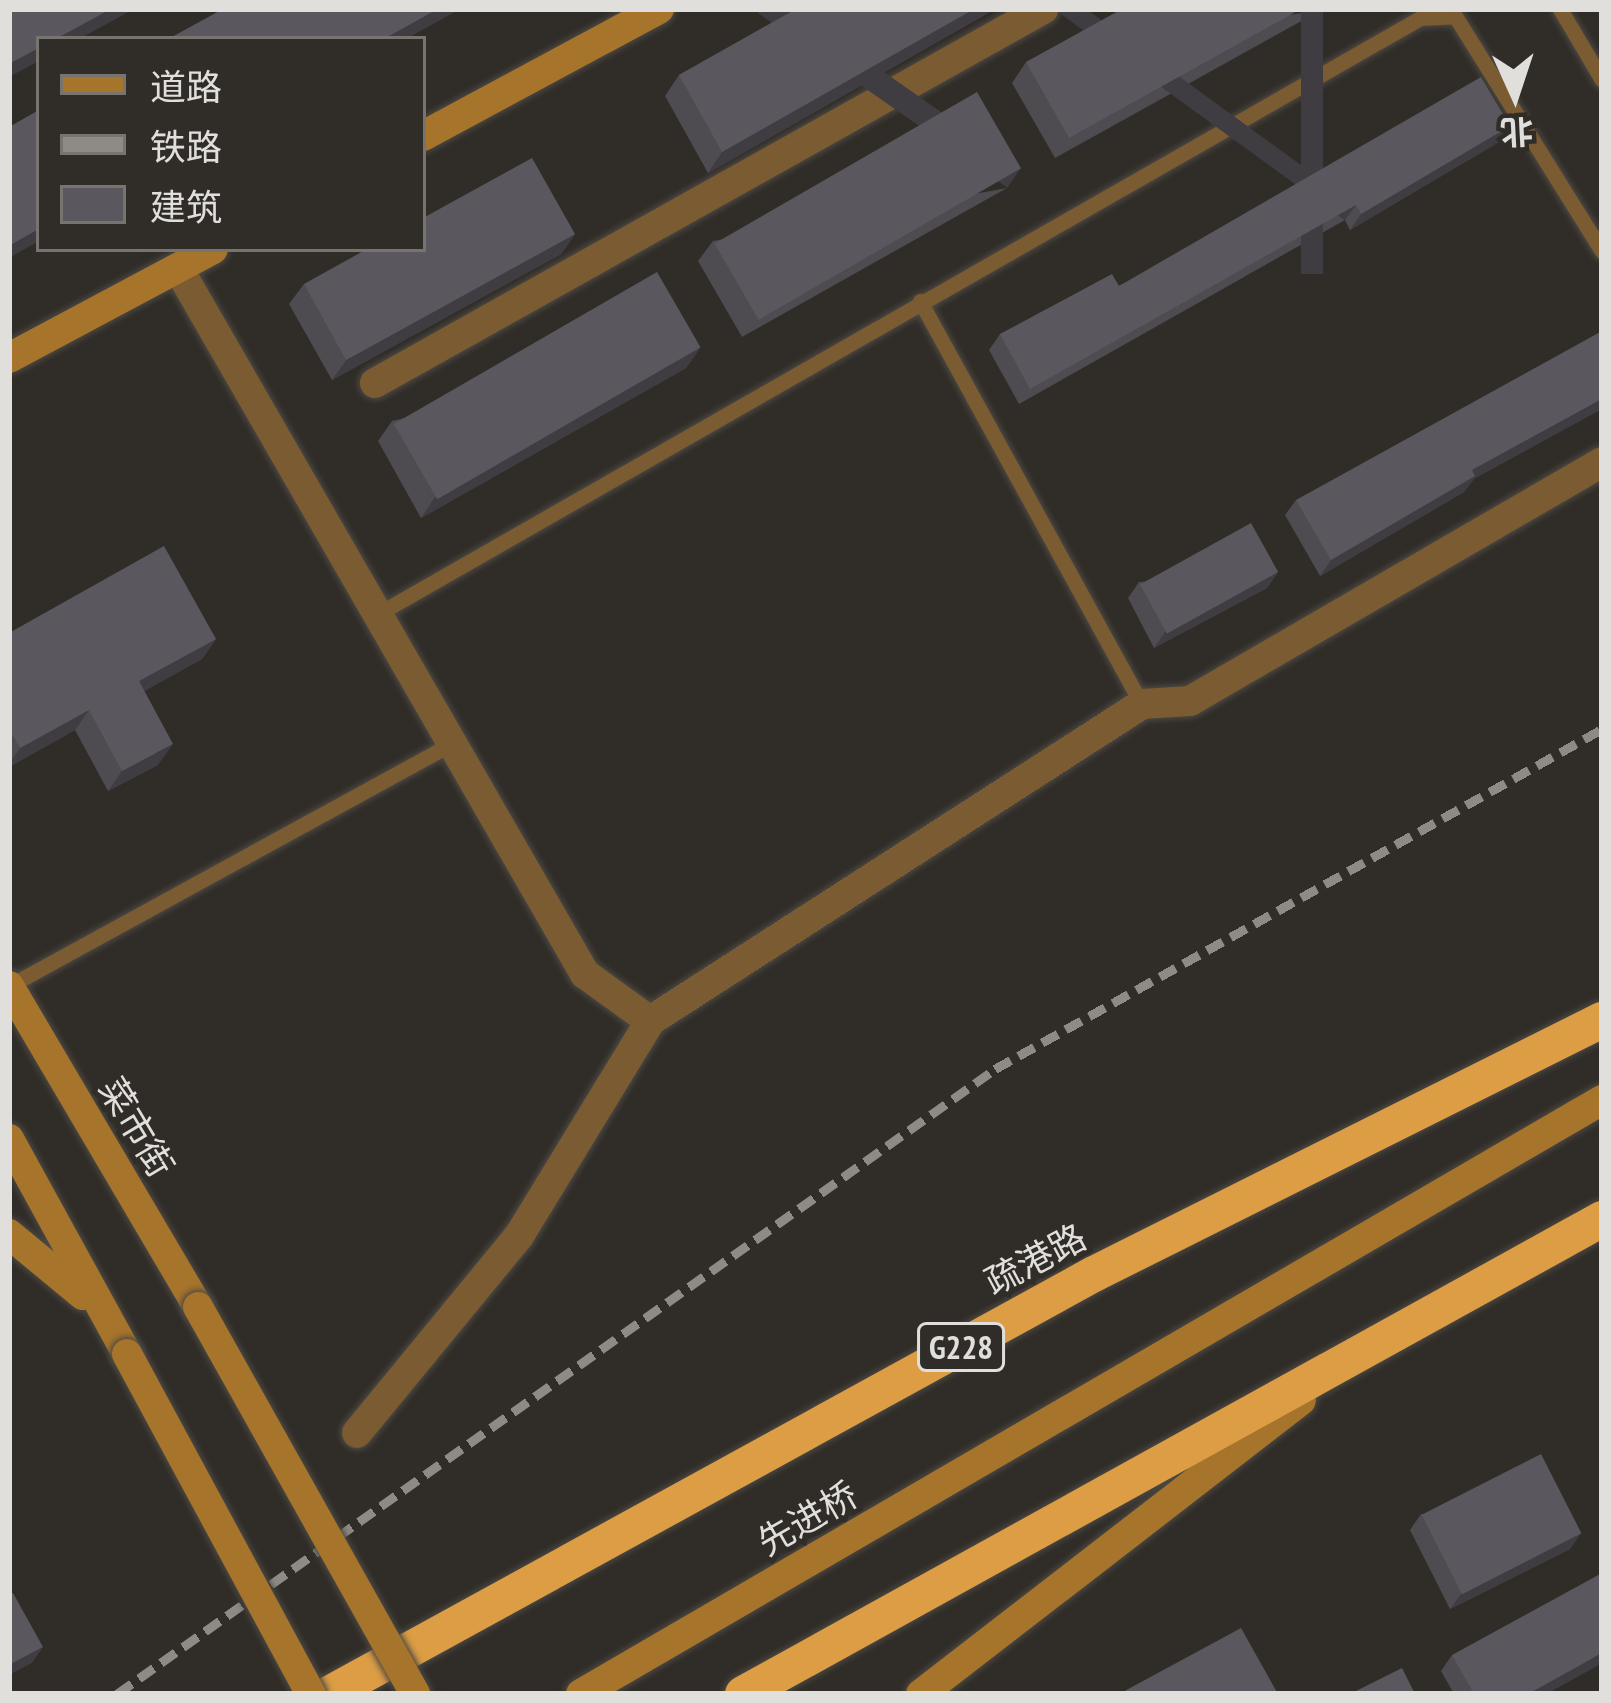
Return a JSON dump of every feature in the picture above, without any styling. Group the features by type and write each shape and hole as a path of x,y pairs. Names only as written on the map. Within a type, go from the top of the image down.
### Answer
{"highway":[{"name":"疏港路","path":"329,1694 1094,1274 1602,1020"},
{"path":"743,1694 1602,1220"}],"main road":[{"path":"426,134 658,9"},
{"path":"9,358 207,252"},
{"name":"菜市街","path":"9,986 198,1307 415,1694"},
{"name":"先进桥","path":"581,1694 1602,1100"},
{"path":"9,1138 311,1694"},
{"path":"9,1234 108,1320"},
{"path":"927,1688 1384,1340"}],"street":[{"path":"375,382 1043,9"},
{"path":"178,268 373,616 585,974 650,1021"},
{"path":"357,1433 519,1236 650,1021 1142,704 1190,701 1602,462"}],"lane":[{"path":"1560,9 1602,80"},
{"path":"373,616 1420,18 1455,16 1602,250"},
{"path":"920,301 1142,704"},
{"path":"9,986 449,745"}],"building":[{"path":"9,9 111,9 62,36 36,36 36,50 9,64"},
{"path":"223,9 438,9 389,36 174,36"},
{"path":"796,9 974,9 722,152 679,75"},
{"path":"1122,9 1301,9 1069,138 1026,62"},
{"path":"1481,77 1510,126 1361,214 1356,205 1030,389 1000,334 1112,274 1119,286"},
{"path":"977,92 1021,168 759,320 715,244"},
{"path":"36,112 36,231 9,246 9,127"},
{"path":"532,158 575,234 346,360 304,284 362,252 426,252 426,216"},
{"path":"657,272 700,347 437,499 394,424"},
{"path":"1602,331 1602,399 1472,470 1475,476 1331,560 1296,500"},
{"path":"1251,523 1278,572 1167,634 1140,585"},
{"path":"164,546 216,639 139,681 173,744 122,771 89,710 20,748 9,729 9,633"},
{"path":"1541,1454 1581,1533 1462,1594 1422,1515"},
{"path":"1602,1573 1602,1653 1528,1694 1474,1694 1452,1655"},
{"path":"13,1593 43,1647 9,1665 9,1595"},
{"path":"1241,1628 1278,1694 1119,1694"},
{"path":"1402,1668 1415,1694 1350,1694"}],"railway":[{"path":"117,1694 995,1069 1602,729"}]}
